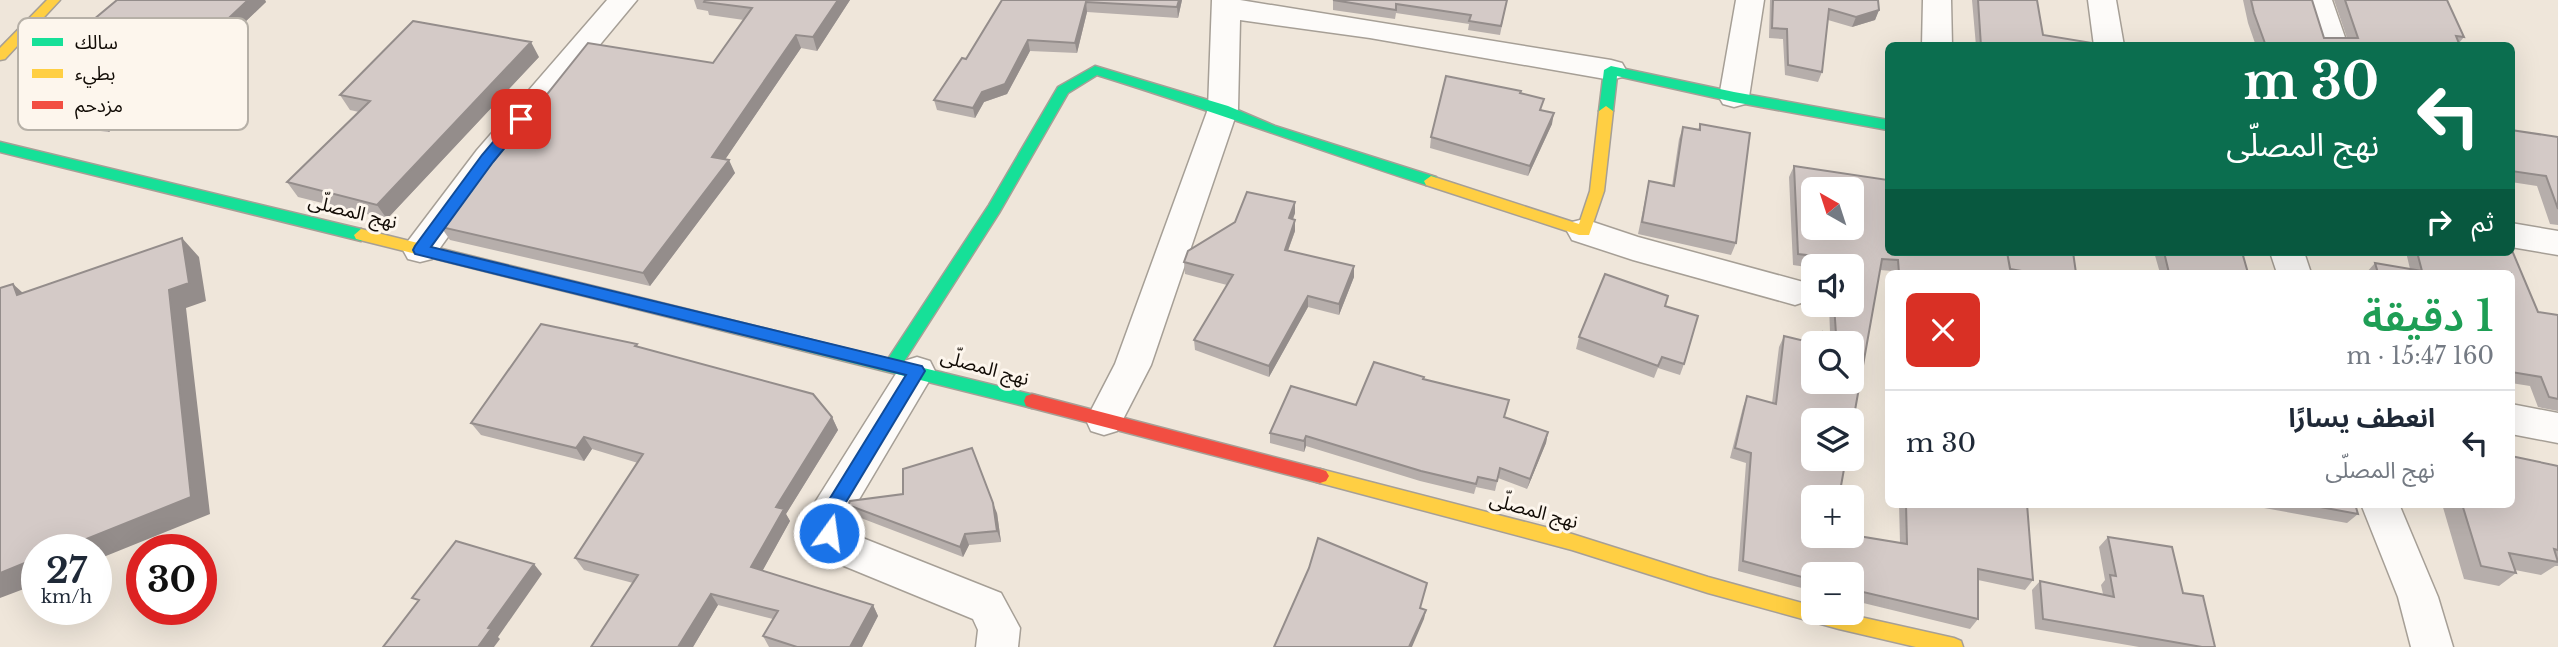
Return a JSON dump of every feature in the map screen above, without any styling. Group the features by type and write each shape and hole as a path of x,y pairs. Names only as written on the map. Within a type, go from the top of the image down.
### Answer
{"street":[{"path":"37,18 54,0"},
{"path":"420,250 488,158 623,0"},
{"path":"1734,97 1750,0"},
{"path":"1937,0 1937,42"},
{"path":"2102,0 2108,42"},
{"path":"2318,0 2332,42"},
{"path":"1104,420 1133,365 1223,109 1225,4 1611,70 1734,97 1885,124"},
{"path":"0,56 18,37"},
{"path":"997,647 999,628 986,606 841,547 829,533 828,516 904,369 1063,90 1095,70 1223,109 1270,129 1633,248 1795,292"},
{"path":"1584,232 1597,191 1611,70"},
{"name":"نهج المصلّى","path":"0,147 242,204 1104,420 1572,542 1708,585 1826,617 1954,647"},
{"path":"2515,236 2558,243"},
{"path":"2515,420 2558,428"},
{"path":"2382,508 2418,597 2432,647"}],"building":[{"path":"117,0 248,0 229,18 95,18"},
{"path":"838,0 813,37 796,35 712,157 729,160 643,273 441,227 588,43 713,63 752,8 704,2"},
{"path":"1002,0 1179,0 1177,7 1086,2 1075,43 1028,40 1005,84 982,92 973,108 934,100 962,58 966,59"},
{"path":"1333,0 1507,0 1501,26 1469,21 1471,15 1396,4 1396,10"},
{"path":"1773,0 1878,0 1879,10 1856,17 1829,9 1822,72 1788,65 1787,29 1772,28"},
{"path":"1978,0 2037,0 2043,35 2086,42 1981,42"},
{"path":"2251,0 2312,0 2324,38 2358,38 2345,0 2447,0 2464,37 2456,36 2458,42 2265,42"},
{"path":"413,21 531,42 377,205 287,182 370,101 340,95"},
{"path":"1446,76 1521,91 1520,93 1544,99 1540,110 1554,113 1530,166 1431,137"},
{"path":"1700,124 1750,133 1736,243 1642,222 1649,181 1674,186 1683,127 1700,130"},
{"path":"2515,131 2558,137 2558,209 2546,176 2515,172"},
{"path":"1794,166 1885,180 1885,256 2008,256 2010,270 1899,270 1898,260 1882,259 1864,360 1864,331 1836,331 1835,317 1864,317 1864,254 1798,254"},
{"path":"1247,192 1295,202 1289,218 1295,220 1285,250 1354,266 1339,304 1308,296 1269,366 1194,340 1233,275 1184,262 1188,251 1235,222"},
{"path":"182,238 189,283 169,290 191,497 99,534 21,534 21,564 0,573 0,288 13,284 17,295"},
{"path":"2008,256 2074,256 2076,270 2016,270 2010,269"},
{"path":"2165,256 2243,256 2247,270 2168,270"},
{"path":"2418,256 2514,256 2538,312 2558,315 2558,399 2549,397 2541,377 2515,373 2515,270 2422,270"},
{"path":"2375,263 2416,270 2377,270"},
{"path":"1605,274 1668,296 1665,306 1698,316 1684,364 1662,357 1658,366 1579,337"},
{"path":"541,324 637,344 635,346 813,394 832,417 776,507 784,509 751,567 873,605 850,647 797,647 763,636 778,611 711,594 678,647 591,647 638,575 575,558 643,454 584,437 576,448 471,423"},
{"path":"1784,336 1801,340 1801,394 1858,394 1855,408 1801,408 1801,471 1844,471 1841,485 1801,485 1801,548 1864,548 1864,537 1907,544 1906,508 2027,508 2033,580 1978,569 1978,619 1864,592 1864,562 1801,562 1801,577 1743,561 1751,453 1735,448 1747,396 1776,404"},
{"path":"1374,362 1424,377 1423,379 1509,400 1504,417 1548,432 1530,479 1500,468 1497,481 1478,477 1476,484 1421,471 1306,436 1304,441 1270,433 1291,386 1356,405"},
{"path":"972,448 993,503 997,531 965,534 960,547 848,505 850,501 903,494 903,469"},
{"path":"2515,457 2558,466 2558,550 2554,549 2558,562 2509,553 2516,573 2481,566 2463,508 2515,508"},
{"path":"2326,508 2356,508 2358,514"},
{"path":"2108,537 2172,547 2183,593 2203,596 2215,647 2043,619 2040,581 2114,597 2110,575 2116,576"},
{"path":"1318,538 1427,583 1420,608 1426,610 1409,647 1274,647 1309,568"},
{"path":"456,541 534,564 488,628 491,629 478,647 383,647 419,600 412,598"}],"traffic: fast":[{"path":"892,366 994,209 1063,90 1095,70 1223,109 1270,129 1431,181"},
{"path":"1606,111 1611,70 1734,97 1885,124"},
{"path":"0,147 361,235"},
{"path":"629,301 1032,401"}],"traffic: slow":[{"path":"37,18 54,0"},
{"path":"0,56 18,37"},
{"path":"1431,181 1584,231 1597,191 1606,111"},
{"path":"361,235 629,301"},
{"path":"1320,476 1572,542 1708,585 1839,621 1954,647"}],"traffic: jam":[{"path":"1032,401 1320,476"}],"route":[{"path":"521,119 488,158 420,250 917,371 828,516 829,533"}]}
